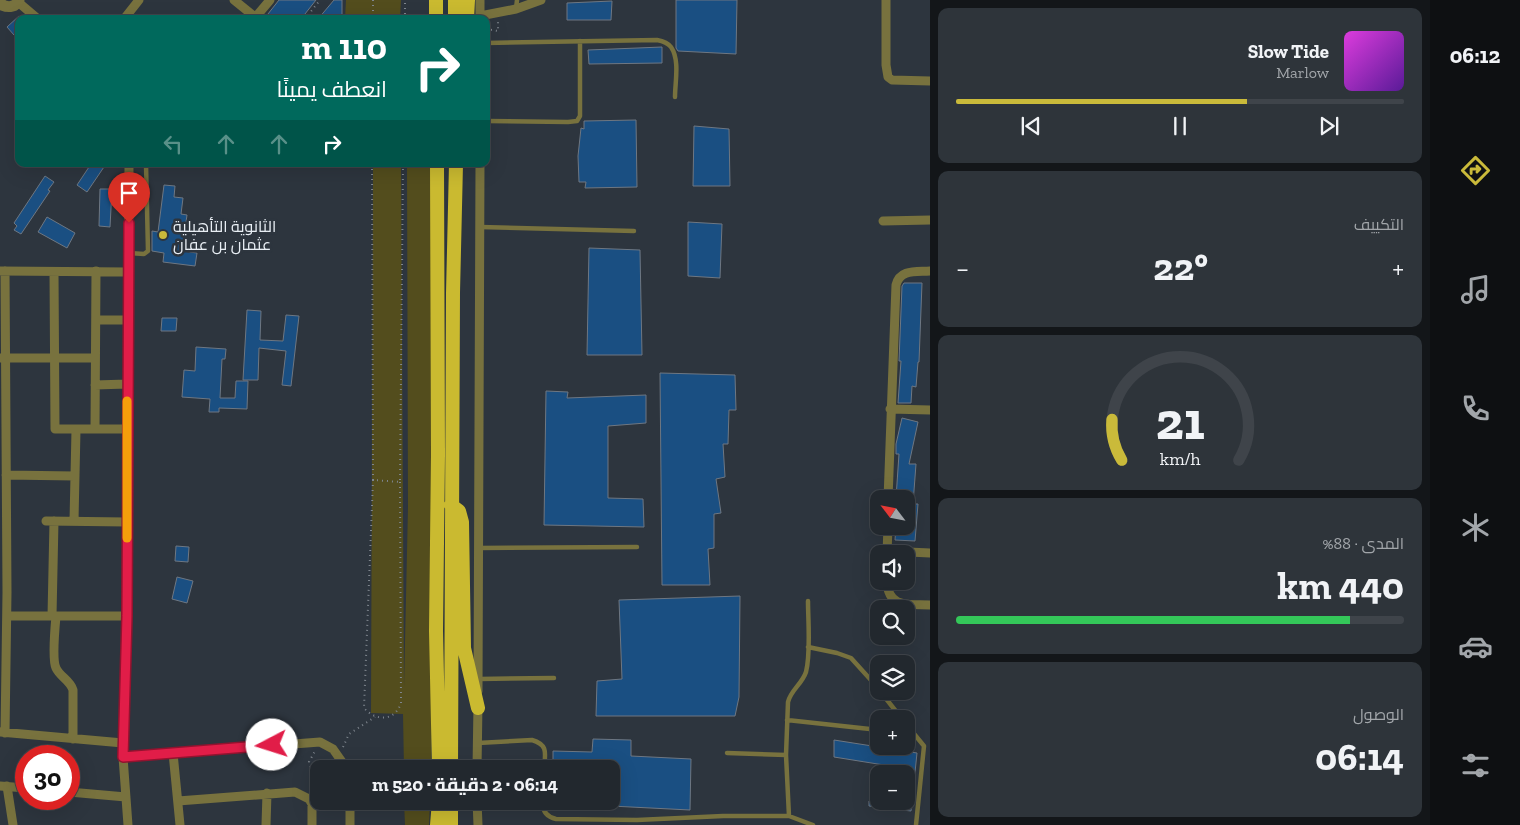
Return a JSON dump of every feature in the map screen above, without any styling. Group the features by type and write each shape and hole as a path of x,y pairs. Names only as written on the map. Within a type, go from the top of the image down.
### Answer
{"highway":[{"path":"436,0 436,15"},
{"path":"455,0 455,15"},
{"path":"468,0 475,15"},
{"path":"437,167 438,455 436,632 439,760"},
{"path":"451,760 451,505 456,167"},
{"path":"451,505 459,511 462,522 464,648 478,708"},
{"path":"437,825 438,810"},
{"path":"451,810 451,825"}],"street":[{"path":"127,15 139,0"},
{"path":"234,0 252,15"},
{"path":"258,15 270,0"},
{"path":"477,15 480,0"},
{"path":"485,15 541,0"},
{"path":"886,0 886,66 888,77 892,80 930,81"},
{"path":"1,4 10,7 18,1 34,15"},
{"path":"128,825 123,757 127,616 129,167"},
{"path":"478,760 480,167"},
{"path":"883,220 930,220"},
{"path":"124,743 2,733 6,616 3,592 3,497 6,475 3,440 3,271 128,272"},
{"path":"95,429 96,271"},
{"path":"888,490 890,409 897,280 905,273 930,271"},
{"path":"54,272 55,429 128,429"},
{"path":"96,320 128,320"},
{"path":"3,358 95,358"},
{"path":"95,385 127,384"},
{"path":"890,409 930,410"},
{"path":"74,521 76,430"},
{"path":"6,475 75,476"},
{"path":"73,739 72,685 59,673 54,663 50,521 127,522"},
{"path":"915,553 930,553"},
{"path":"888,590 891,598 896,602 930,605"},
{"path":"6,616 127,616"},
{"path":"123,757 320,742 333,749 341,760"},
{"path":"173,753 180,825"},
{"path":"3,786 13,825"},
{"path":"178,801 295,792 308,798 312,804 312,825"},
{"path":"80,793 126,797"},
{"path":"266,825 267,793"},
{"path":"350,810 350,825"},
{"path":"477,810 478,825"}],"lane":[{"path":"490,43 656,40 671,47 675,59 675,97"},
{"path":"490,122 577,121 580,116 580,41"},
{"path":"129,253 144,254 148,251 146,167"},
{"path":"479,227 634,230"},
{"path":"479,548 637,547"},
{"path":"789,816 786,755 787,720 790,694 801,682 808,659 808,601"},
{"path":"808,647 837,652 851,658 870,679"},
{"path":"478,679 554,678"},
{"path":"888,700 895,710"},
{"path":"787,720 870,729"},
{"path":"915,734 924,746 916,825"},
{"path":"478,743 538,741 544,745 544,760"},
{"path":"727,753 786,755"},
{"path":"543,810 546,814 556,819 637,820 723,816 789,816 813,825"}],"path":[{"path":"309,15 320,0"},
{"path":"373,0 374,15"},
{"path":"405,0 405,15"},
{"path":"490,30 498,32 498,26"},
{"path":"372,167 373,480 364,708 375,717"},
{"path":"339,756 349,734 375,717 395,714 401,703 400,482 403,167"},
{"path":"373,480 400,482"},
{"path":"308,798 315,779 310,762 320,742"}],"shaded area":[{"path":"346,0 401,0 400,15 345,15"},
{"path":"373,167 401,167 404,688 408,507 407,167 431,167 433,509 431,760 404,760 403,714 371,713"},
{"path":"404,810 430,810 429,825 405,825"}],"building":[{"path":"279,0 316,0 304,15 267,15"},
{"path":"334,0 342,0 342,15 321,15"},
{"path":"676,0 737,0 736,54 678,51 676,48"},
{"path":"612,1 611,20 567,20 567,3"},
{"path":"15,20 15,34 7,27"},
{"path":"662,47 662,63 589,64 588,50"},
{"path":"636,120 637,187 585,188 586,182 579,182 578,156 581,128 584,129 584,121"},
{"path":"694,126 729,129 730,186 693,186"},
{"path":"89,167 104,167 87,192 77,185"},
{"path":"45,176 54,182 21,234 14,230 17,226 14,223"},
{"path":"164,185 175,186 174,197 183,198 181,214 187,215 182,251 197,253 195,266 163,262 164,253 152,251 152,231 158,232"},
{"path":"100,189 112,189 110,227 99,226"},
{"path":"47,217 75,233 67,248 38,232"},
{"path":"688,222 722,224 720,278 688,276"},
{"path":"589,248 640,250 642,355 587,355"},
{"path":"904,283 922,283 919,362 916,387 912,386 911,403 898,403 901,361 899,361 902,286"},
{"path":"247,310 261,311 260,340 283,341 286,315 299,316 291,386 282,385 286,351 259,348 258,380 243,380"},
{"path":"162,318 177,318 176,331 161,331"},
{"path":"196,347 226,349 225,359 222,359 220,398 235,398 236,381 248,381 247,409 219,408 219,412 209,412 210,399 182,397 184,370 195,371"},
{"path":"660,373 735,375 736,410 729,410 728,444 723,444 725,477 716,479 721,513 714,514 714,548 708,549 710,585 662,585"},
{"path":"546,391 568,392 567,398 646,395 646,423 608,426 608,498 643,499 644,527 544,525"},
{"path":"902,418 918,422 909,464 916,464 914,490 897,490 899,454 896,454 896,444"},
{"path":"915,504 918,504 915,541 895,540 895,535 915,535"},
{"path":"176,546 189,547 188,562 175,561"},
{"path":"177,577 193,581 187,603 172,599"},
{"path":"740,596 739,697 735,716 596,716 597,681 622,679 619,600"},
{"path":"593,739 631,740 631,756 691,759 690,810 620,806 620,760 553,760 553,751 592,752"},
{"path":"834,740 870,746 870,755 915,755 915,753 917,753 915,772 915,765 884,765 834,757"}],"slow traffic":[{"path":"127,401 127,538"}],"place":[{"name":"الثانوية التأهيلية عثمان بن عفان","path":"163,235"}],"route":[{"path":"129,223 127,616 123,757 272,745"}]}
